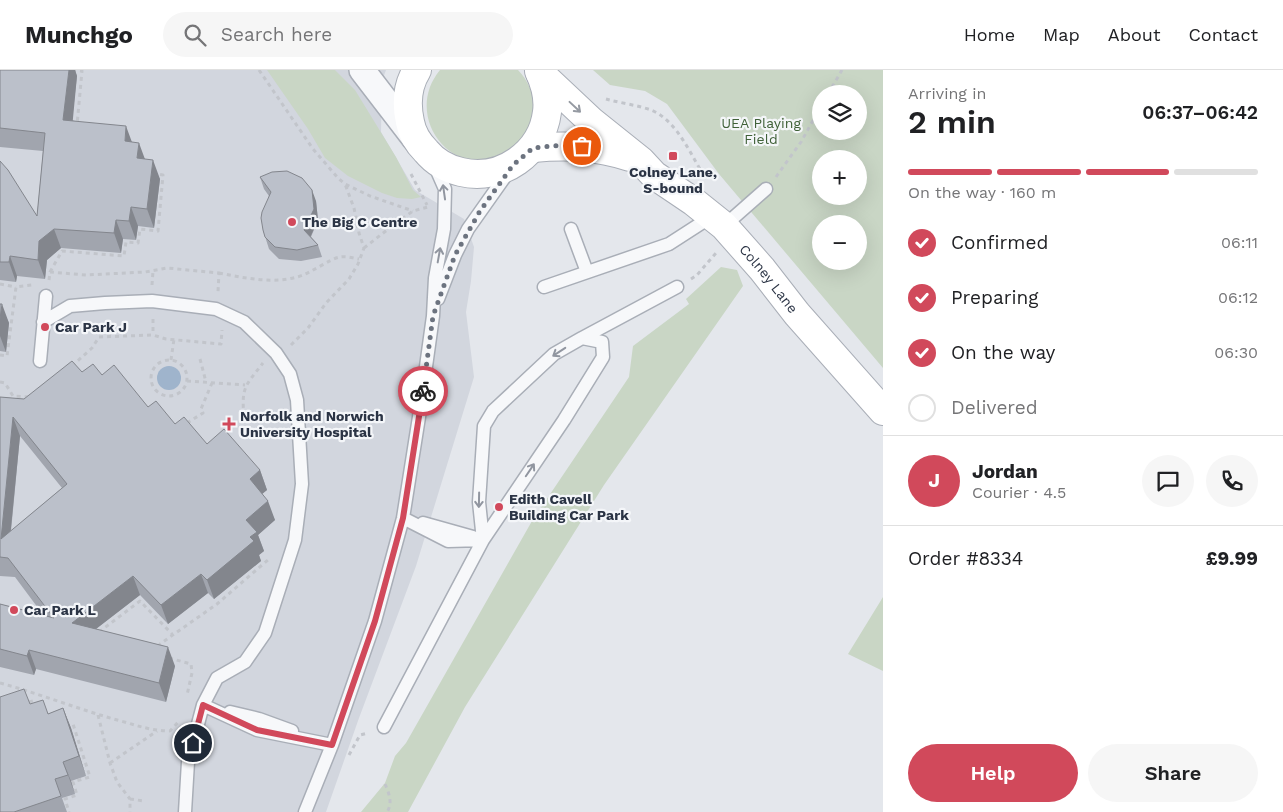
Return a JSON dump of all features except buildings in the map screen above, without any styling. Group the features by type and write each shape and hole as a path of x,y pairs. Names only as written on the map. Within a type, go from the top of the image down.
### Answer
{"street":[{"name":"Colney Lane","path":"362,70 425,150 450,169 471,174 493,173 523,156 563,145 611,151 641,161"},
{"path":"417,70 408,91 407,109 411,127 425,150"},
{"name":"Colney Lane","path":"523,156 543,130 548,112 547,92 540,72"},
{"name":"Colney Lane","path":"540,72 590,121 641,161 654,175 719,229 762,269 797,314 883,411"}],"lane":[{"path":"305,812 329,751 375,621 403,518 419,417 433,316 436,278 444,230 445,188 425,150"},
{"path":"433,316 455,255 468,229 523,156"},
{"path":"544,287 669,244 700,224 719,229 766,188"},
{"path":"571,229 587,272"},
{"path":"483,540 479,502 484,426 493,411 554,354 677,287"},
{"path":"40,361 46,296"},
{"path":"43,322 70,306 152,301 181,303 216,309 244,322 276,353 290,374 297,400 300,422 302,484 295,540 265,633 244,662 217,678 203,705 188,762 184,812"},
{"path":"384,727 483,540 564,420 603,357 602,342 582,338"},
{"path":"403,518 448,541 483,540"},
{"path":"203,705 259,719 329,751"}],"path":[{"path":"72,70 82,71 76,134"},
{"path":"259,70 313,149 344,184 354,208 364,248"},
{"path":"833,85 842,70"},
{"path":"766,188 772,183 801,142 812,122"},
{"path":"50,272 62,251 124,256 126,242 138,243 140,230 158,231 163,175 148,174"},
{"path":"344,184 370,196 413,211"},
{"path":"244,416 242,399 245,385 265,361 291,345 308,328 326,303 349,279 364,248 413,211 428,208"},
{"path":"677,287 696,275 719,229"},
{"path":"167,268 282,280 299,277 338,257 359,259"},
{"path":"217,295 219,274"},
{"path":"0,285 16,287"},
{"path":"70,368 92,348 99,337 153,335 174,340 220,344 223,325"},
{"path":"171,360 174,340"},
{"path":"200,359 206,382"},
{"path":"171,360 180,363 187,376 187,381 183,390 176,395 162,395 154,390 151,381 154,367 162,362 171,360"},
{"path":"187,381 245,385"},
{"path":"0,382 5,383 13,396 32,398"},
{"path":"184,425 203,413 201,409 212,383"},
{"path":"159,650 160,644 172,634 217,604 269,559"},
{"path":"100,639 99,632 140,601 172,634"},
{"path":"166,657 191,664 192,673 186,700"},
{"path":"0,683 157,731 170,731 180,721 182,714"},
{"path":"29,702 33,700 35,707"},
{"path":"98,714 110,763 117,782 130,799 130,812"},
{"path":"65,727 73,724 90,777 73,782 77,795 65,800 69,812"},
{"path":"329,751 348,757 360,735 384,727"},
{"path":"110,763 157,731"},
{"path":"385,784 390,796 387,812"},
{"path":"130,799 144,801"}],"shaded area":[{"name":"Norfolk and Norwich University Hospital","path":"0,70 386,70 382,81 381,132 415,190 464,219 474,247 466,312 474,377 416,566 326,812 0,812"}],"green space":[{"path":"267,70 335,70 355,90 396,157 413,190 421,197 412,199 397,198 382,193 348,176 325,158 308,129"},
{"path":"440,70 518,70 526,80 532,93 534,106 529,129 522,140 504,154 485,160 467,159 451,152 438,140 430,124 427,106 430,88"},
{"name":"UEA Playing Field","path":"593,70 883,70 883,368 719,174 667,104 645,91 610,85"},
{"path":"721,267 737,270 743,286 604,485 465,707 408,812 361,812 385,783 395,756 406,743 532,521 629,377 633,346 689,304 686,299"},
{"path":"883,597 883,671 848,654"}],"water":[{"path":"169,366 178,369 181,378 178,387 169,390 160,387 157,378 160,369"}],"way so far":[{"path":"423,391 433,316 443,284 468,229 513,165 533,148 563,145 582,146"}],"place":[{"name":"Colney Lane, S-bound","path":"673,156"},
{"name":"The Big C Centre","path":"292,222"},
{"name":"Car Park J","path":"45,327"},
{"name":"Norfolk and Norwich University Hospital","path":"229,424"},
{"name":"Edith Cavell Building Car Park","path":"499,507"},
{"name":"Car Park L","path":"14,610"}],"route":[{"path":"193,743 203,705 257,730 332,745 375,621 403,518 423,391"}]}
